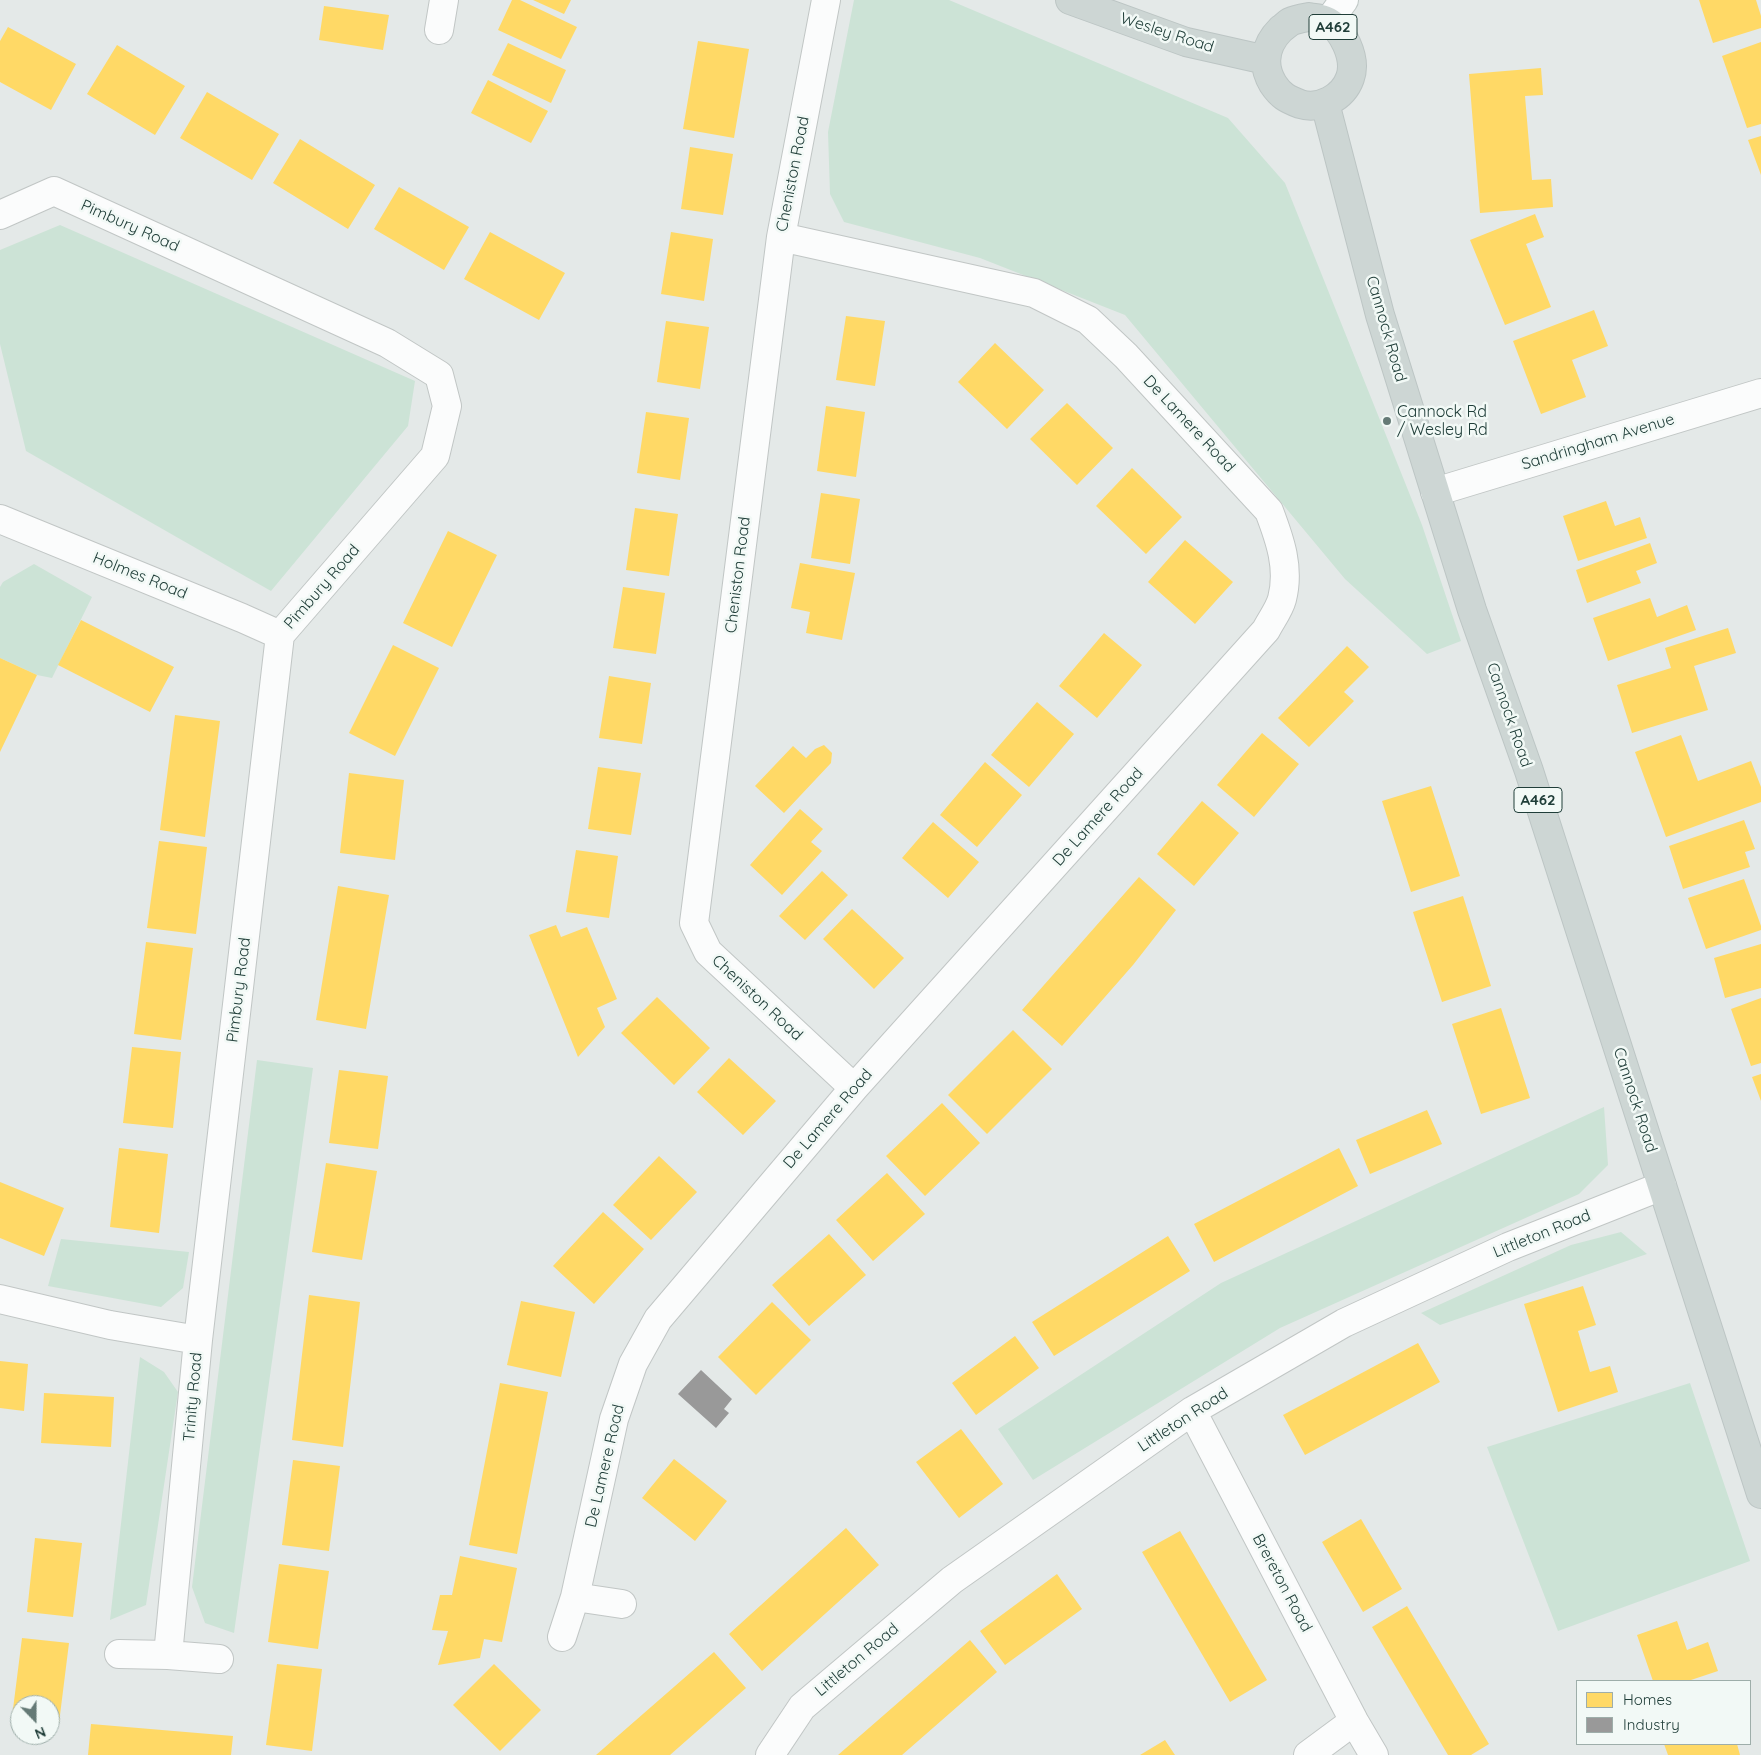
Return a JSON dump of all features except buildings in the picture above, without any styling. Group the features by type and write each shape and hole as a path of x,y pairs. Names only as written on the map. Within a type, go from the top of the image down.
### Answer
{"main road":[{"name":"Wesley Road","path":"1070,0 1186,42 1266,60"},
{"name":"A462","path":"1266,60 1271,39 1288,22 1309,16 1328,22 1340,33 1348,46 1351,61 1350,78 1342,91 1335,98 1325,103"},
{"path":"1266,60 1267,73 1274,86 1285,98 1306,106 1325,103"},
{"name":"Cannock Road","path":"1325,103 1380,315 1435,492 1472,610 1529,771 1761,1494"}],"street":[{"path":"439,30 444,0"},
{"name":"Cheniston Road","path":"826,0 781,237 694,923 708,952 854,1088"},
{"path":"1328,22 1344,0"},
{"name":"Pimbury Road","path":"0,215 54,191 387,343 439,375 447,406 435,456 280,635 198,1340"},
{"name":"De Lamere Road","path":"562,1637 575,1597 614,1419 633,1364 658,1319 854,1088 1266,630 1282,600 1286,575 1282,544 1269,511 1126,356 1088,320 1034,293 781,237"},
{"name":"Sandringham Avenue","path":"1435,492 1761,393"},
{"name":"Holmes Road","path":"0,519 280,635"},
{"name":"Littleton Road","path":"770,1755 802,1707 952,1580 1192,1411 1344,1323 1508,1247 1662,1186"},
{"name":"Trinity Road","path":"0,1300 110,1325 198,1340 168,1655"},
{"name":"Brereton Road","path":"1192,1411 1354,1721 1374,1755"},
{"path":"575,1597 622,1604"},
{"path":"119,1654 219,1659"},
{"path":"1308,1755 1354,1721"}],"green space":[{"path":"854,0 949,0 1228,118 1285,183 1422,525 1461,641 1427,654 1345,579 1125,315 980,258 844,222 830,194 828,132"},
{"path":"60,225 415,381 408,426 271,591 26,451 0,344 0,250"},
{"path":"34,564 92,597 52,678 37,675 0,658 0,587 3,582"},
{"path":"257,1060 313,1068 234,1633 205,1623 192,1587"},
{"path":"1604,1107 1608,1165 1579,1194 1280,1328 1033,1480 998,1429 1221,1283"},
{"path":"1621,1232 1647,1254 1440,1325 1421,1313 1571,1245"},
{"path":"61,1239 189,1252 183,1288 161,1307 48,1286"},
{"path":"140,1357 164,1372 178,1392 146,1605 110,1620"},
{"path":"1690,1383 1750,1561 1558,1631 1487,1447"}],"place":[{"name":"Cannock Rd / Wesley Rd","path":"1387,421"}]}
